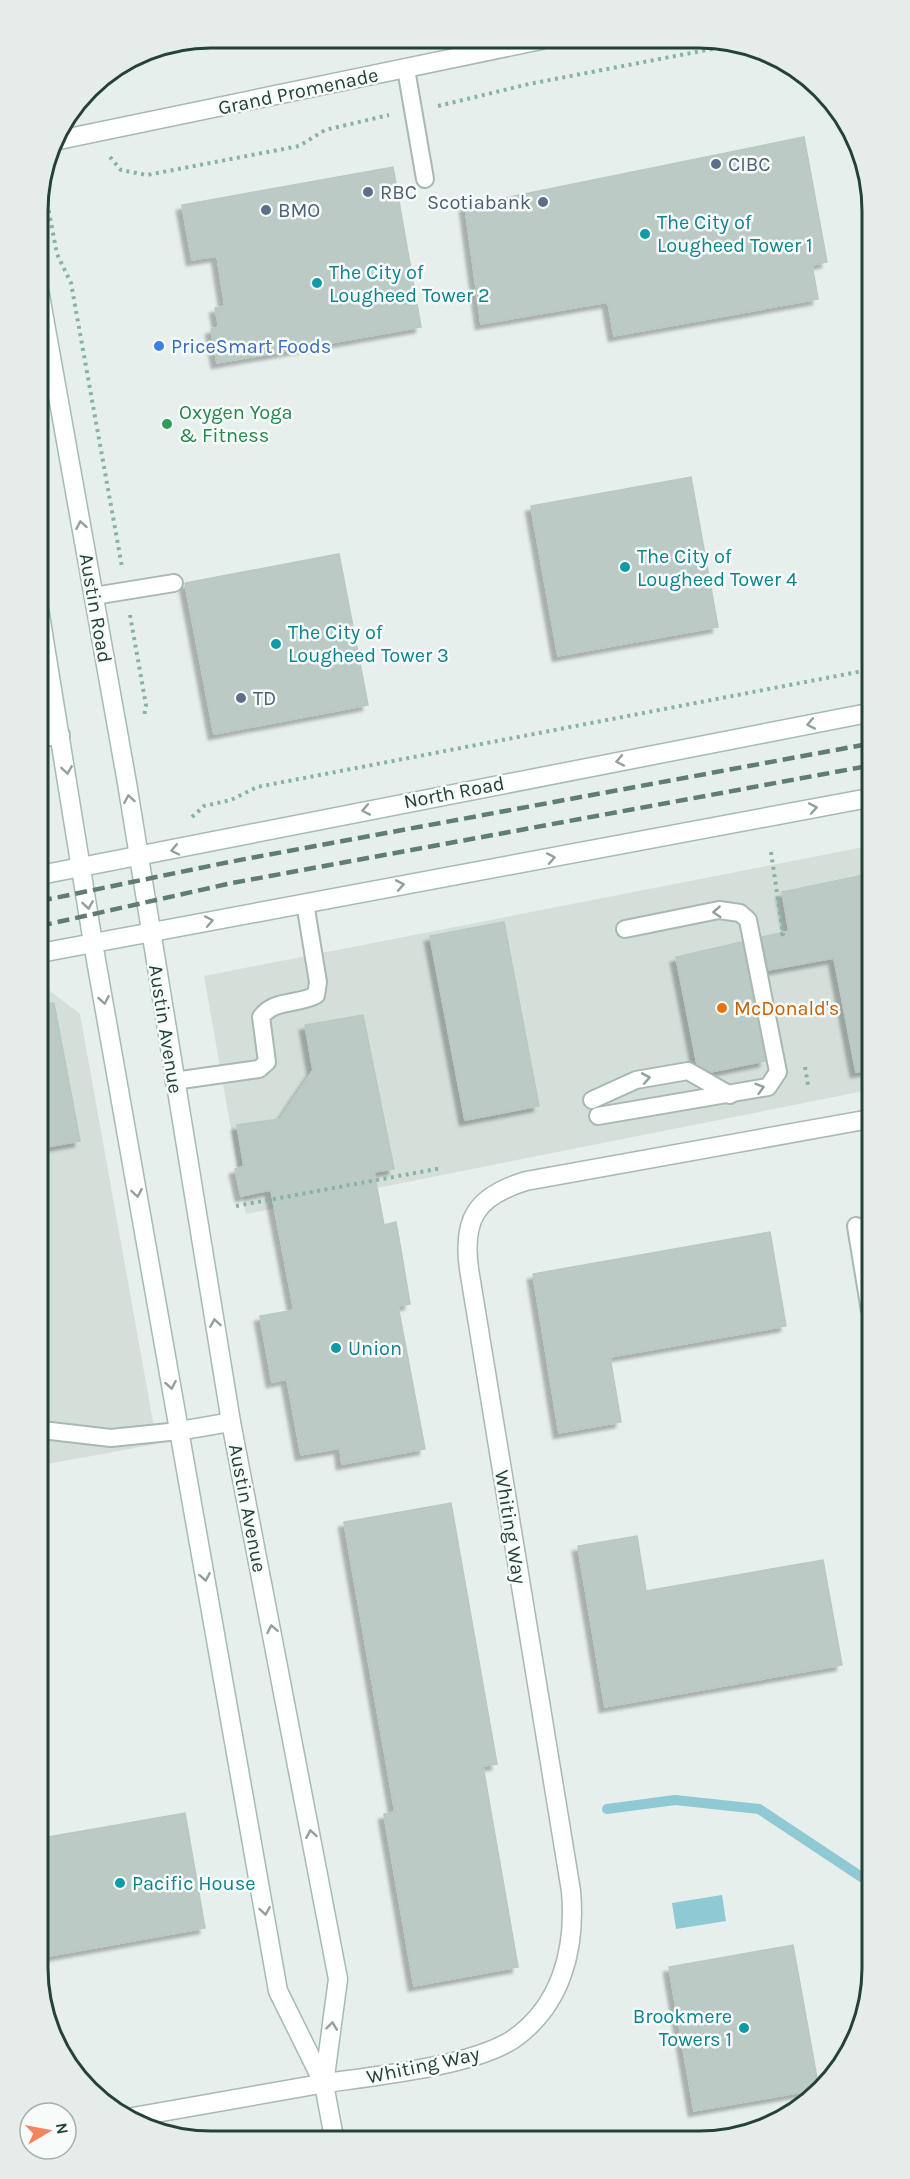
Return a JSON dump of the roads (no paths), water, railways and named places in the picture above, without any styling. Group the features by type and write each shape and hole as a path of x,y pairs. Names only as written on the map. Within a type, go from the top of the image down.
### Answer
{"main road":[{"name":"Grand Promenade","path":"65,139 504,48"},
{"name":"Austin Road","path":"48,340 151,932"},
{"path":"48,661 93,943"},
{"name":"North Road","path":"48,873 862,713"},
{"path":"48,951 862,799"},
{"name":"Austin Avenue","path":"151,932 231,1422 338,1979 324,2084"},
{"name":"Austin Avenue","path":"93,943 278,1991 324,2084 333,2131"},
{"name":"Whiting Way","path":"141,2115 388,2074 476,2056 513,2039 542,2011 565,1970 571,1948 574,1922 571,1891 469,1269 467,1232 476,1211 494,1193 526,1181 862,1120"},
{"path":"179,1431 231,1422"}],"lane":[{"path":"406,69 426,178"},
{"path":"94,596 174,583"},
{"path":"48,737 61,735"},
{"path":"174,1081 259,1069 267,1062 261,1017 267,1009 275,1005 308,1000 316,995 318,982 305,903"},
{"path":"598,1116 768,1087 778,1072 748,920 740,913 719,910 625,929"},
{"path":"592,1100 636,1080 688,1071 730,1095"},
{"path":"856,1226 862,1262"},
{"path":"48,1431 111,1437 179,1431"}],"water":[{"path":"722,1895 726,1921 676,1929 672,1903"}],"waterway":[{"path":"607,1809 675,1800 759,1809 862,1877"}],"railway":[{"path":"48,899 229,862 862,745"},
{"path":"48,924 232,883 862,767"}],"place":[{"name":"CIBC","path":"716,164"},
{"name":"RBC","path":"368,192"},
{"name":"Scotiabank","path":"543,202"},
{"name":"BMO","path":"266,210"},
{"name":"The City of Lougheed Tower 1","path":"645,234"},
{"name":"The City of Lougheed Tower 2","path":"317,283"},
{"name":"PriceSmart Foods","path":"159,346"},
{"name":"Oxygen Yoga & Fitness","path":"167,424"},
{"name":"The City of Lougheed Tower 4","path":"625,567"},
{"name":"The City of Lougheed Tower 3","path":"276,644"},
{"name":"TD","path":"241,698"},
{"name":"McDonald's","path":"722,1008"},
{"name":"Union","path":"336,1348"},
{"name":"Pacific House","path":"120,1883"},
{"name":"Brookmere Towers 1","path":"744,2028"}]}
